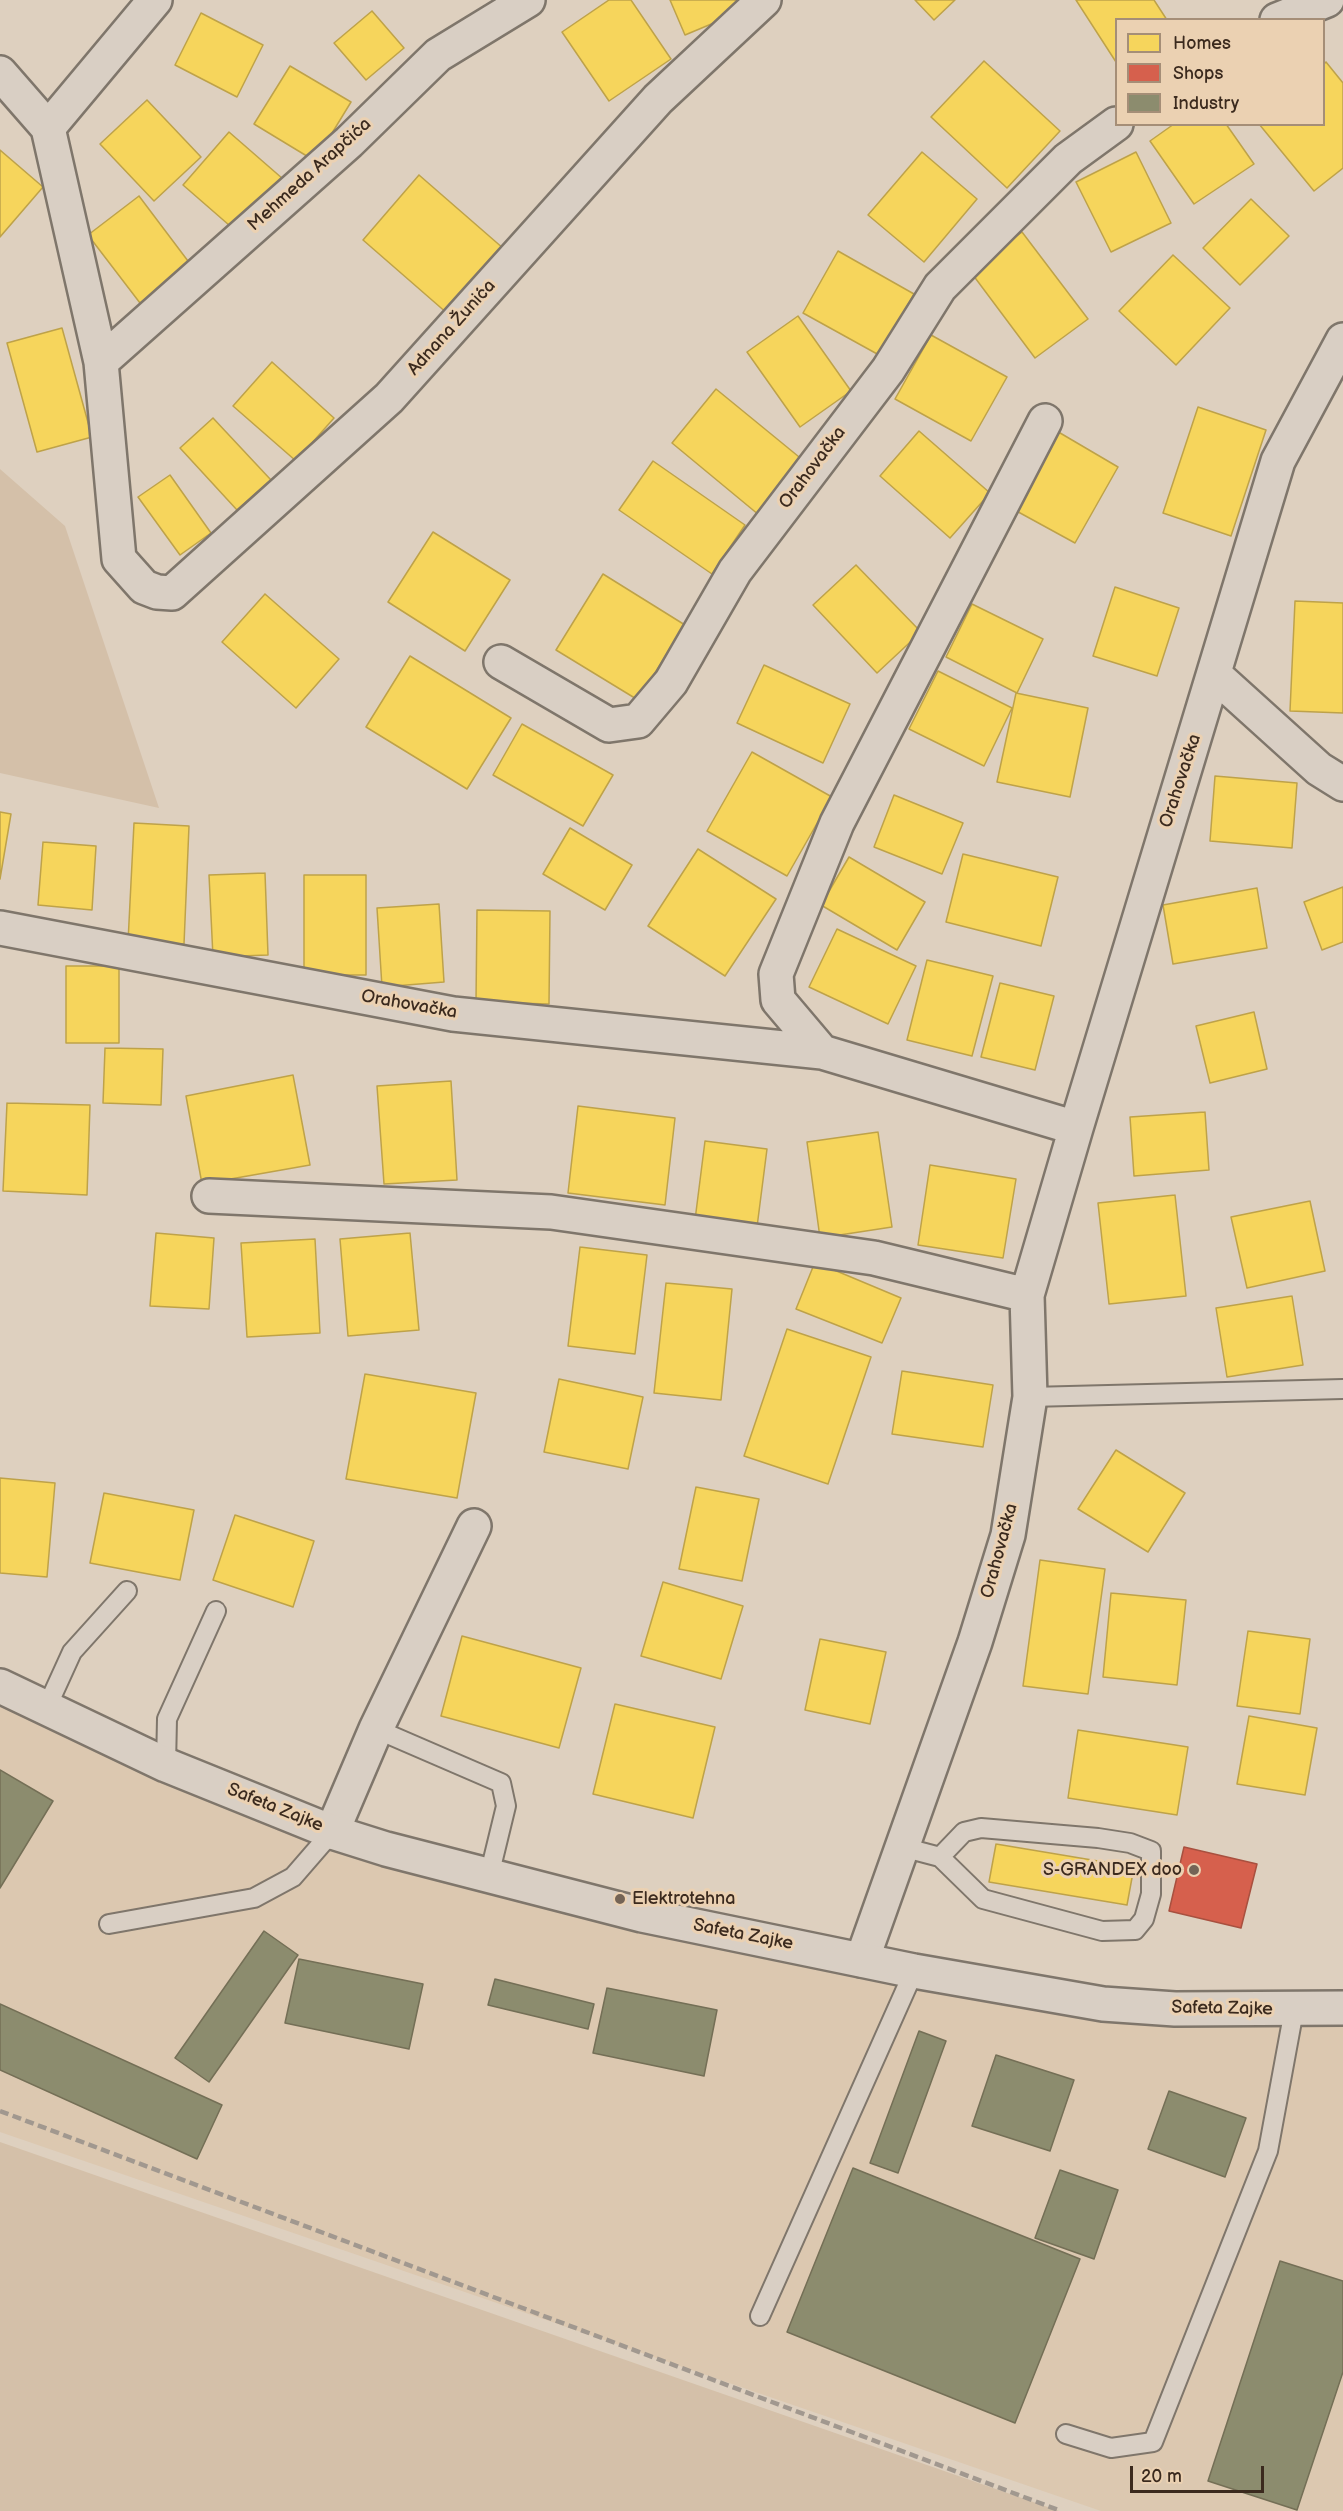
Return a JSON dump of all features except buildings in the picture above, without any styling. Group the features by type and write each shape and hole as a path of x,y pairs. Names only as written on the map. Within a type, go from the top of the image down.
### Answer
{"street":[{"path":"48,128 155,0"},
{"name":"Mehmeda Arapčića","path":"101,362 349,142 438,55 528,0"},
{"name":"Adnana Žunića","path":"101,362 119,559 144,587 157,592 172,593 389,398 658,99 764,0"},
{"path":"1282,18 1327,0"},
{"path":"0,73 48,128 101,362"},
{"name":"Orahovačka","path":"501,662 609,725 638,721 671,682 735,572 888,370 940,287 1068,159 1115,125"},
{"name":"Orahovačka","path":"862,1960 975,1642 1008,1535 1030,1397 1027,1295 1152,872 1215,675 1278,461 1343,340"},
{"path":"822,1052 778,1000 776,974 837,823 1045,421"},
{"path":"1215,675 1319,769 1343,784"},
{"name":"Orahovačka","path":"0,928 453,1014 822,1052 1076,1128"},
{"path":"209,1196 551,1212 873,1258 1027,1295"},
{"path":"332,1832 376,1729 474,1526"},
{"name":"Safeta Zajke","path":"0,1686 166,1765 332,1832 386,1849 642,1915 914,1971 1103,2004 1175,2009 1343,2008"}],"lane":[{"path":"1030,1397 1343,1389"},
{"path":"46,1709 72,1652 127,1591"},
{"path":"166,1765 167,1719 216,1611"},
{"path":"376,1729 501,1783 506,1806 489,1876"},
{"path":"902,1847 940,1857 982,1899 1102,1931 1135,1930 1144,1919 1151,1894 1151,1851 1130,1843 981,1828 964,1832 940,1857"},
{"path":"109,1924 254,1898 293,1877 332,1832"},
{"path":"760,2316 914,1971"},
{"path":"1066,2434 1111,2448 1153,2442 1269,2151 1294,2010"}],"shaded area":[{"path":"0,469 65,526 159,808 0,773"},
{"path":"0,1679 332,1832 642,1915 1155,2000 1343,2001 1343,2511 1101,2511 0,2132"},
{"path":"0,2142 1059,2511 0,2511"}],"railway":[{"path":"0,2111 1061,2511"}],"place":[{"name":"S-GRANDEX doo","path":"1194,1870"},
{"name":"Elektrotehna","path":"620,1899"}]}
